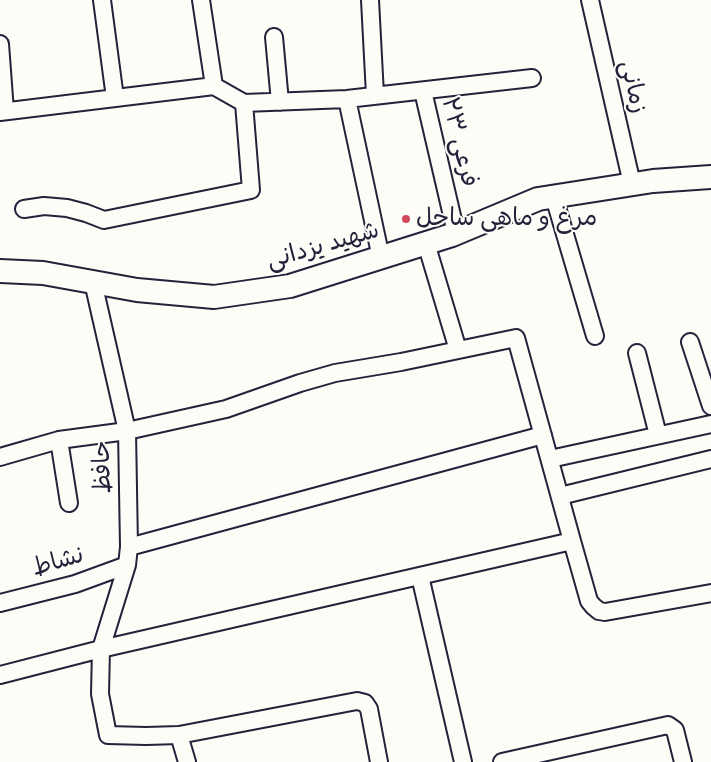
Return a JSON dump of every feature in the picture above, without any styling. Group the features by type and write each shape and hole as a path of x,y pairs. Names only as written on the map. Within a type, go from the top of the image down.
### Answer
{"street":[{"path":"102,0 115,98"},
{"path":"201,0 214,86"},
{"path":"370,0 375,95"},
{"name":"زمانی","path":"590,0 632,184"},
{"path":"274,37 280,102"},
{"path":"0,44 2,112 214,86 244,103 347,99 532,78"},
{"name":"فرعی ۲۳","path":"423,91 456,233"},
{"path":"347,99 380,258"},
{"path":"24,209 44,206 67,208 104,220 251,190 244,103"},
{"name":"شهید یزدانی","path":"0,271 43,273 137,290 214,297 290,286 456,233 538,200 653,180 711,177"},
{"path":"554,197 595,336"},
{"path":"426,243 458,350"},
{"name":"حافظ","path":"93,282 127,430 129,547 127,565 102,649 100,694 108,735 146,736 179,734"},
{"path":"0,457 59,440 127,430 226,409 300,382 334,373 516,338 590,601 599,611 605,612 711,593"},
{"path":"690,342 711,406"},
{"path":"637,353 658,435"},
{"path":"550,458 711,424"},
{"path":"129,547 543,435"},
{"path":"59,440 69,503"},
{"path":"560,496 711,458"},
{"path":"0,675 102,649 572,541"},
{"name":"نشاط","path":"0,603 75,584 127,565"},
{"path":"420,576 463,762"},
{"path":"187,762 179,734 357,701 365,703 369,709 379,762"},
{"path":"502,762 668,725 675,730 683,762"}],"place":[{"name":"مرغ و ماهی ساحل","path":"406,219"}]}
